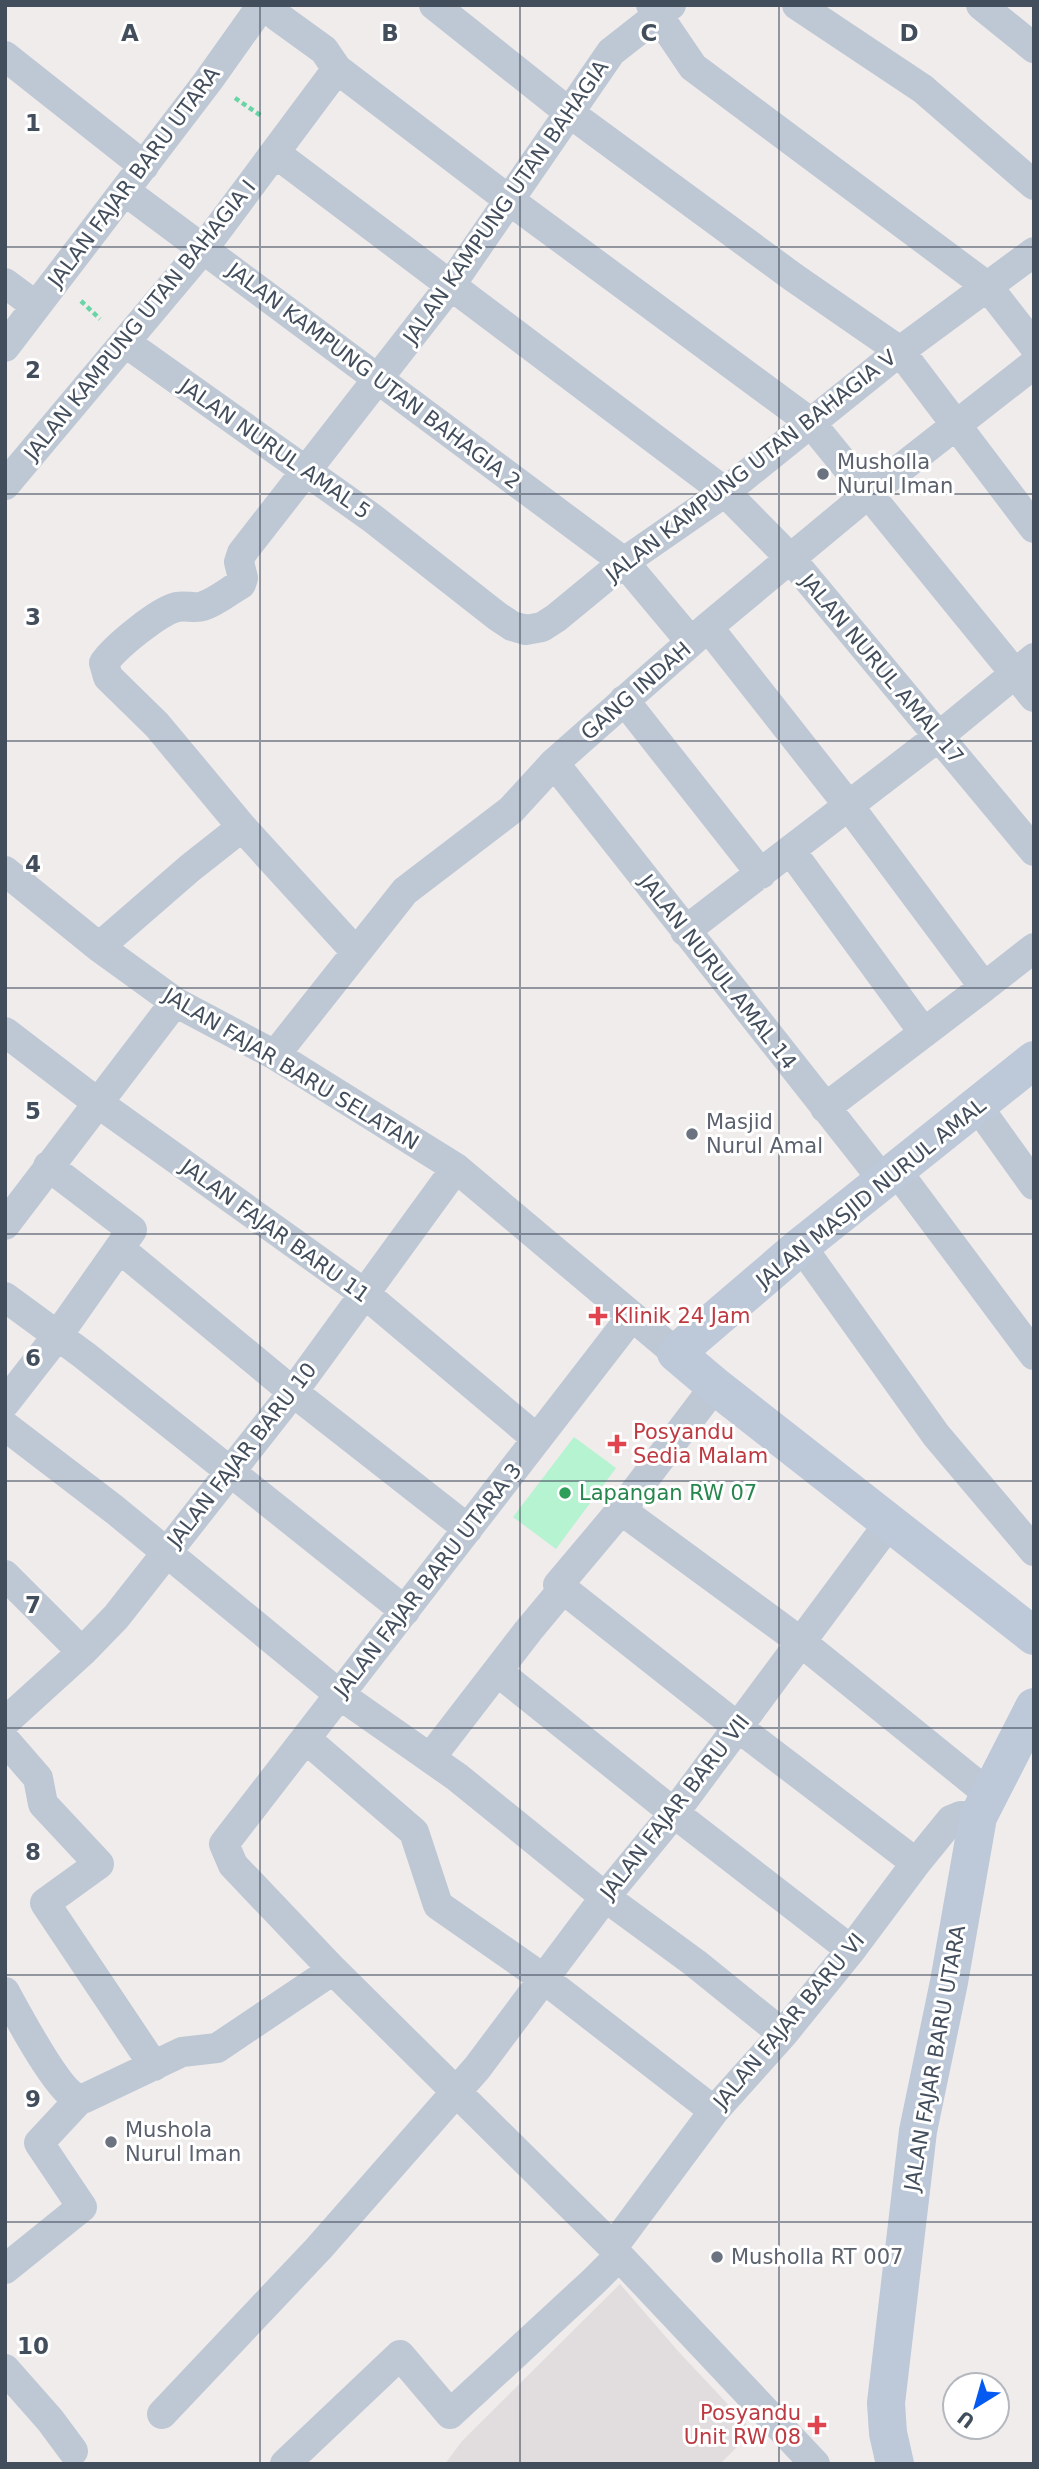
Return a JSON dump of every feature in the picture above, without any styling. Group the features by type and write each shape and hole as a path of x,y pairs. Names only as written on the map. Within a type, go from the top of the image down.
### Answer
{"street":[{"path":"434,5 571,114 793,277 900,351 1034,528"},
{"path":"797,5 923,89 1034,185"},
{"path":"981,5 1034,48"},
{"path":"660,9 693,67 988,287 1034,346"},
{"name":"JALAN KAMPUNG UTAN BAHAGIA","path":"242,827 157,725 108,677 104,663 128,639 170,609 204,606 241,584 243,578 239,558 450,286 571,114 611,52 660,9"},
{"path":"269,10 324,50 337,69 509,200 810,422 869,494 1024,666 1034,697"},
{"name":"JALAN FAJAR BARU UTARA","path":"5,347 208,80 269,10"},
{"path":"5,56 144,166"},
{"name":"JALAN KAMPUNG UTAN BAHAGIA I","path":"5,485 204,249 337,69"},
{"name":"JALAN NURUL AMAL 17","path":"273,155 287,162 724,492 791,559 1034,851"},
{"name":"JALAN KAMPUNG UTAN BAHAGIA 2","path":"125,191 624,562 699,635 849,806 984,987"},
{"name":"JALAN KAMPUNG UTAN BAHAGIA V","path":"497,616 512,626 526,630 542,627 624,562 724,492 900,351 1034,251"},
{"path":"5,283 36,306"},
{"name":"JALAN NURUL AMAL 5","path":"126,343 372,518 497,616"},
{"name":"GANG INDAH","path":"275,1055 405,891 511,810 554,763 699,635 869,494 1034,364"},
{"path":"685,930 938,737 1024,666"},
{"path":"624,699 761,874"},
{"name":"JALAN NURUL AMAL 14","path":"554,763 825,1108 889,1175 1034,1355"},
{"path":"99,947 242,827 356,952"},
{"path":"791,851 924,1033"},
{"name":"JALAN FAJAR BARU SELATAN","path":"5,871 99,947 175,1002 275,1055 456,1168 715,1386 1034,1636"},
{"path":"825,1108 1034,948"},
{"path":"5,1225 175,1002"},
{"name":"JALAN FAJAR BARU 11","path":"5,1032 98,1103 365,1294 537,1439"},
{"name":"JALAN MASJID NURUL AMAL","path":"676,1353 801,1246 1034,1060"},
{"path":"978,1107 1034,1185"},
{"path":"5,1403 58,1335 132,1230 48,1166"},
{"name":"JALAN FAJAR BARU 10","path":"5,1721 82,1652 116,1617 293,1392 456,1168"},
{"path":"801,1246 936,1435 1034,1551"},
{"path":"119,1248 293,1392 468,1529"},
{"path":"5,1297 58,1335 405,1611"},
{"name":"JALAN FAJAR BARU UTARA 3","path":"333,1970 233,1865 224,1844 632,1316"},
{"path":"715,1386 621,1510 558,1585 916,1863"},
{"path":"5,1426 115,1510 340,1695 389,1731 431,1757 605,1897 695,1963 783,2034"},
{"path":"621,1510 800,1642 984,1806"},
{"name":"JALAN FAJAR BARU VII","path":"162,2414 319,2248 477,2068 605,1897 739,1728 890,1522"},
{"path":"5,1575 82,1652"},
{"path":"431,1757 563,1589"},
{"path":"498,1672 850,1950"},
{"name":"JALAN FAJAR BARU UTARA","path":"895,2464 888,2433 886,2403 918,2131 984,1806 1034,1707"},
{"path":"306,1739 414,1832 438,1905 544,1979 714,2111"},
{"path":"5,1740 38,1778 43,1804 99,1864 45,1903 154,2066"},
{"name":"JALAN FAJAR BARU VI","path":"285,2464 400,2355 450,2414 593,2282 714,2111 783,2034 951,1820 984,1806"},
{"path":"5,2269 82,2207 39,2143 80,2099 90,2097 191,2049 217,2048 333,1970 457,2090 616,2251 815,2464"},
{"path":"5,1992 43,2058 71,2094 80,2099"},
{"path":"5,2370 50,2420 73,2451"}],"path":[{"path":"208,80 264,117 270,128 273,155"},
{"path":"57,278 126,343"}],"shaded area":[{"path":"620,2284 753,2431 720,2464 445,2464 462,2441"}],"green space":[{"name":"Lapangan RW 07","path":"574,1437 616,1468 556,1549 513,1517"}],"place":[{"name":"Musholla Nurul Iman","path":"823,474"},
{"name":"Masjid Nurul Amal","path":"692,1134"},
{"name":"Klinik 24 Jam","path":"598,1316"},
{"name":"Posyandu Sedia Malam","path":"617,1444"},
{"name":"Lapangan RW 07","path":"565,1493"},
{"name":"Mushola Nurul Iman","path":"111,2142"},
{"name":"Musholla RT 007","path":"717,2257"},
{"name":"Posyandu Unit RW 08","path":"817,2425"}]}
